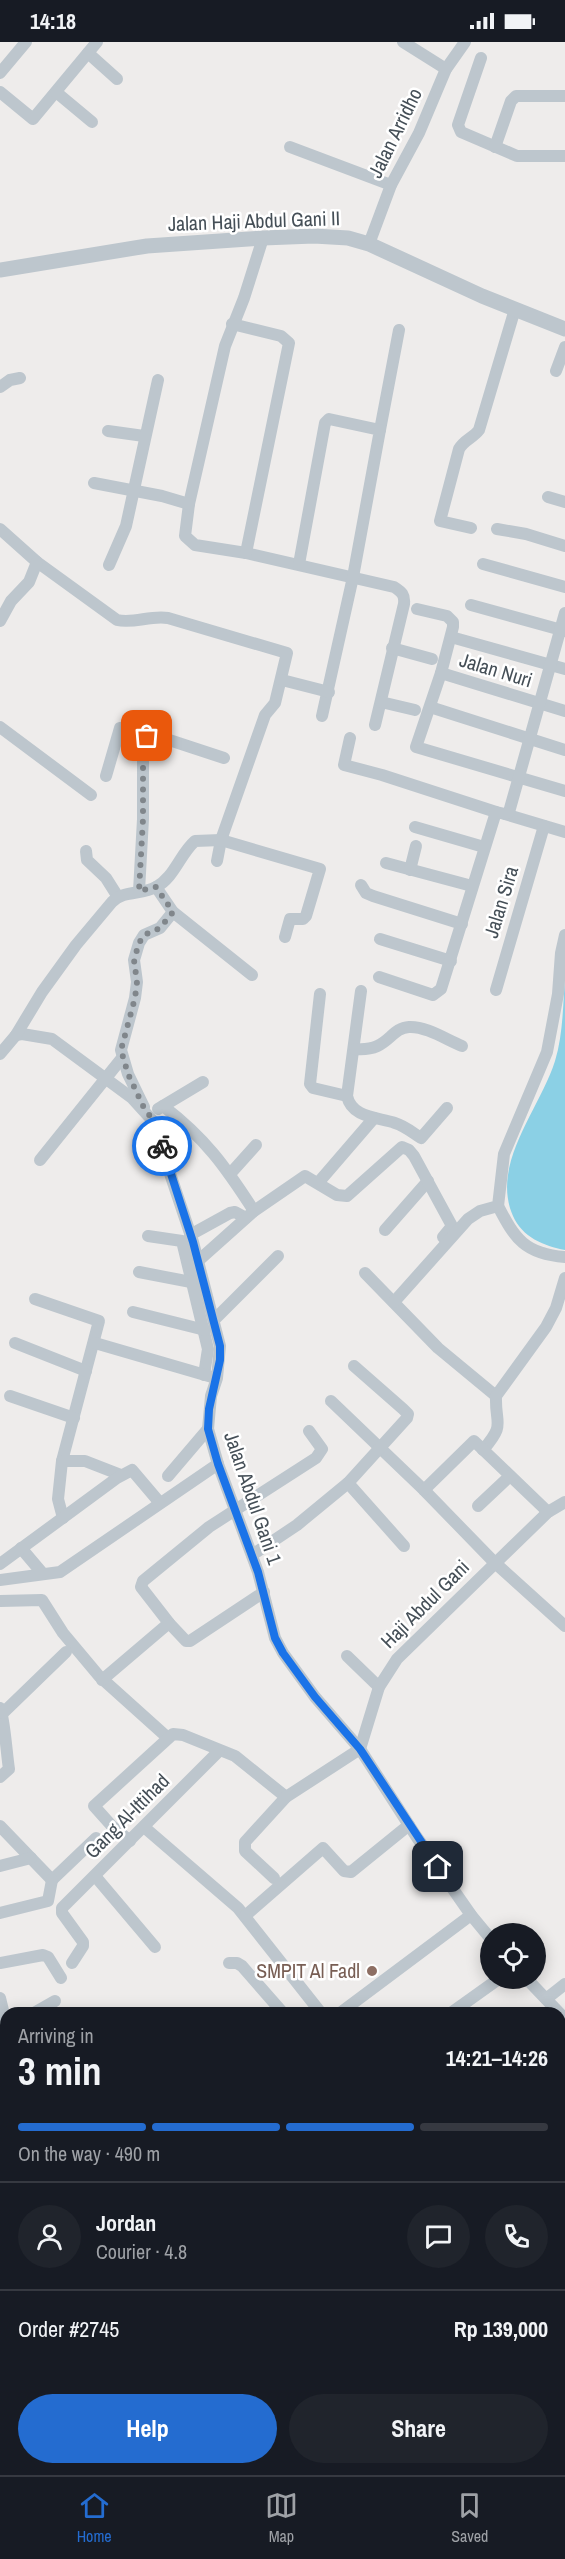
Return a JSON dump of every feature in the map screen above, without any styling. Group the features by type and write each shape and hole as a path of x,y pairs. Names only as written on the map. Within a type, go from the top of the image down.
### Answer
{"street":[{"path":"0,73 26,42"},
{"path":"0,92 33,119 97,42"},
{"path":"403,42 449,64"},
{"name":"Jalan Arridho","path":"369,244 391,185 419,133 449,64 465,42"},
{"path":"88,53 117,80"},
{"path":"481,58 458,125 461,132 517,156 565,156"},
{"path":"56,92 92,122"},
{"path":"495,147 513,98 520,95 564,96"},
{"path":"290,147 391,185"},
{"path":"263,238 244,298 232,324 216,380 189,504 185,536 195,545 299,564 394,587 404,596 375,725"},
{"name":"Jalan Haji Abdul Gani II","path":"0,270 147,246 263,238 348,238 369,244 565,329"},
{"path":"471,528 440,521 459,449 463,442 474,437 479,430 515,309"},
{"path":"232,324 287,340 289,343 246,553"},
{"path":"322,716 353,577 399,330"},
{"path":"556,371 565,347"},
{"path":"0,387 10,380 20,378"},
{"path":"109,565 126,526 158,380"},
{"path":"299,564 325,423 329,419 380,430"},
{"path":"108,431 144,436"},
{"path":"94,483 189,504"},
{"path":"548,497 565,502"},
{"path":"0,529 37,562 117,620 125,622 168,618 284,652 287,655 275,703 265,716 221,840 217,861"},
{"path":"497,529 526,534 565,546"},
{"path":"0,621 11,601 29,582 37,562"},
{"path":"483,564 565,587"},
{"path":"471,604 562,630"},
{"path":"417,609 451,618 453,627 441,673 416,747 565,792"},
{"path":"501,813 509,812 565,613"},
{"path":"451,637 565,669"},
{"path":"392,648 432,659"},
{"name":"Jalan Nuri","path":"441,673 565,711"},
{"path":"282,680 329,692"},
{"path":"381,702 415,710"},
{"path":"430,707 565,750"},
{"path":"106,776 120,728 139,726 147,736"},
{"path":"0,727 91,795"},
{"path":"147,736 154,735 224,758"},
{"path":"139,891 143,819 143,751 147,736"},
{"path":"350,738 344,765 565,832"},
{"path":"379,977 433,995 441,989 484,847 501,813"},
{"name":"Jalan Sira","path":"496,990 544,826"},
{"path":"415,827 484,847"},
{"path":"6,1043 76,945 118,897 156,887 170,874 184,852 195,841 221,840 320,869 306,916 303,919 291,919 285,937"},
{"path":"411,865 416,846"},
{"path":"86,851 87,860 106,878 118,897"},
{"path":"399,856 411,865"},
{"path":"386,863 411,865 472,886"},
{"path":"360,885 366,893 372,896 462,924"},
{"path":"156,887 173,912 252,975"},
{"path":"40,1160 122,1058 124,1036 135,998 137,982 134,960 139,943 144,935 160,928 173,912"},
{"path":"565,935 561,953 558,993 547,1052 504,1154 498,1206 512,1233 522,1244 542,1254 565,1257"},
{"path":"380,939 451,961"},
{"path":"362,991 347,1096 349,1104 354,1109 374,1118 398,1124 421,1138 447,1108"},
{"path":"320,994 310,1084 313,1088 347,1096"},
{"path":"355,1049 375,1048 400,1030 411,1027 462,1046"},
{"path":"6,1043 22,1034 52,1040 107,1079 147,1112 163,1106 203,1082"},
{"name":"Jalan Abdul Gani 1","path":"122,1058 147,1112 198,1261 209,1325 220,1346 208,1429 218,1464 236,1508 264,1592 275,1638 315,1697 360,1749"},
{"path":"163,1106 191,1127 230,1174 250,1215"},
{"path":"318,1183 374,1118"},
{"path":"230,1174 256,1145"},
{"path":"198,1261 250,1215 305,1176 337,1195 347,1196 402,1148 409,1150 414,1156 452,1226 426,1256"},
{"path":"385,1230 428,1181"},
{"path":"394,1302 468,1219 480,1211 498,1206"},
{"path":"190,1235 230,1213 250,1215"},
{"path":"148,1236 182,1240 191,1282 209,1325 204,1375"},
{"path":"209,1325 278,1256"},
{"path":"139,1272 191,1282"},
{"path":"365,1273 438,1348 496,1396 499,1418 497,1430 483,1450"},
{"path":"496,1396 546,1327 556,1308 565,1278"},
{"path":"35,1299 98,1320 95,1342 58,1482 58,1499 63,1518"},
{"path":"133,1312 209,1325"},
{"path":"95,1342 217,1378"},
{"path":"15,1343 87,1371"},
{"path":"252,1555 297,1525 348,1483 407,1418 408,1414 354,1366"},
{"path":"10,1396 74,1418"},
{"path":"331,1401 424,1490 494,1562 565,1626"},
{"path":"168,1476 208,1429"},
{"path":"264,1592 190,1641 186,1641 141,1587 143,1581 209,1527 309,1464 321,1454 320,1444 309,1431"},
{"path":"424,1490 471,1443 476,1442 548,1512"},
{"path":"62,1461 85,1461 122,1475"},
{"path":"0,1580 63,1570 218,1464"},
{"path":"0,1564 122,1475 133,1472 160,1503"},
{"path":"478,1506 510,1476"},
{"path":"348,1483 404,1546"},
{"name":"Haji Abdul Gani","path":"360,1749 379,1687 397,1659 494,1562 548,1512 565,1502"},
{"path":"21,1548 43,1574"},
{"path":"0,1601 42,1600 63,1633 102,1680 168,1738"},
{"path":"102,1680 169,1623"},
{"path":"0,1777 9,1769 1,1728 2,1710 66,1652"},
{"path":"347,1656 379,1687"},
{"path":"130,1841 111,1826 94,1806 176,1733 235,1756 286,1797"},
{"path":"274,1878 244,1847 245,1842 286,1797 360,1749 409,1825 480,1926"},
{"name":"Gang Al-Ittihad","path":"72,1963 84,1942 62,1913 62,1908 219,1751"},
{"path":"245,1916 323,1848 344,1871 351,1872 409,1825"},
{"path":"0,1826 52,1880"},
{"path":"144,1827 245,1916 316,2007"},
{"path":"0,1913 48,1901 52,1880 96,1838"},
{"path":"0,1866 31,1858"},
{"path":"95,1876 155,1947"},
{"path":"348,2007 471,1915"},
{"path":"0,1963 43,1954 48,1957 61,1978"},
{"path":"229,1963 242,1966 278,2007"},
{"path":"546,1999 565,1984"},
{"path":"459,2007 485,1989"},
{"path":"536,1989 554,2007"},
{"path":"44,2007 55,2001"}],"water":[{"path":"565,978 565,1250 542,1243 522,1230 513,1216 508,1196 508,1177 512,1157 548,1079 558,1051"}],"way so far":[{"path":"147,736 143,751 143,819 139,891 156,887 173,912 160,928 144,935 139,943 134,960 137,982 135,998 121,1050 128,1074 138,1091 144,1108 153,1120 162,1146"}],"place":[{"name":"SMPIT Al Fadl","path":"372,1971"}],"route":[{"path":"162,1146 193,1242 220,1346 220,1360 209,1409 208,1429 218,1464 258,1572 275,1638 315,1697 360,1749 438,1867"}]}
